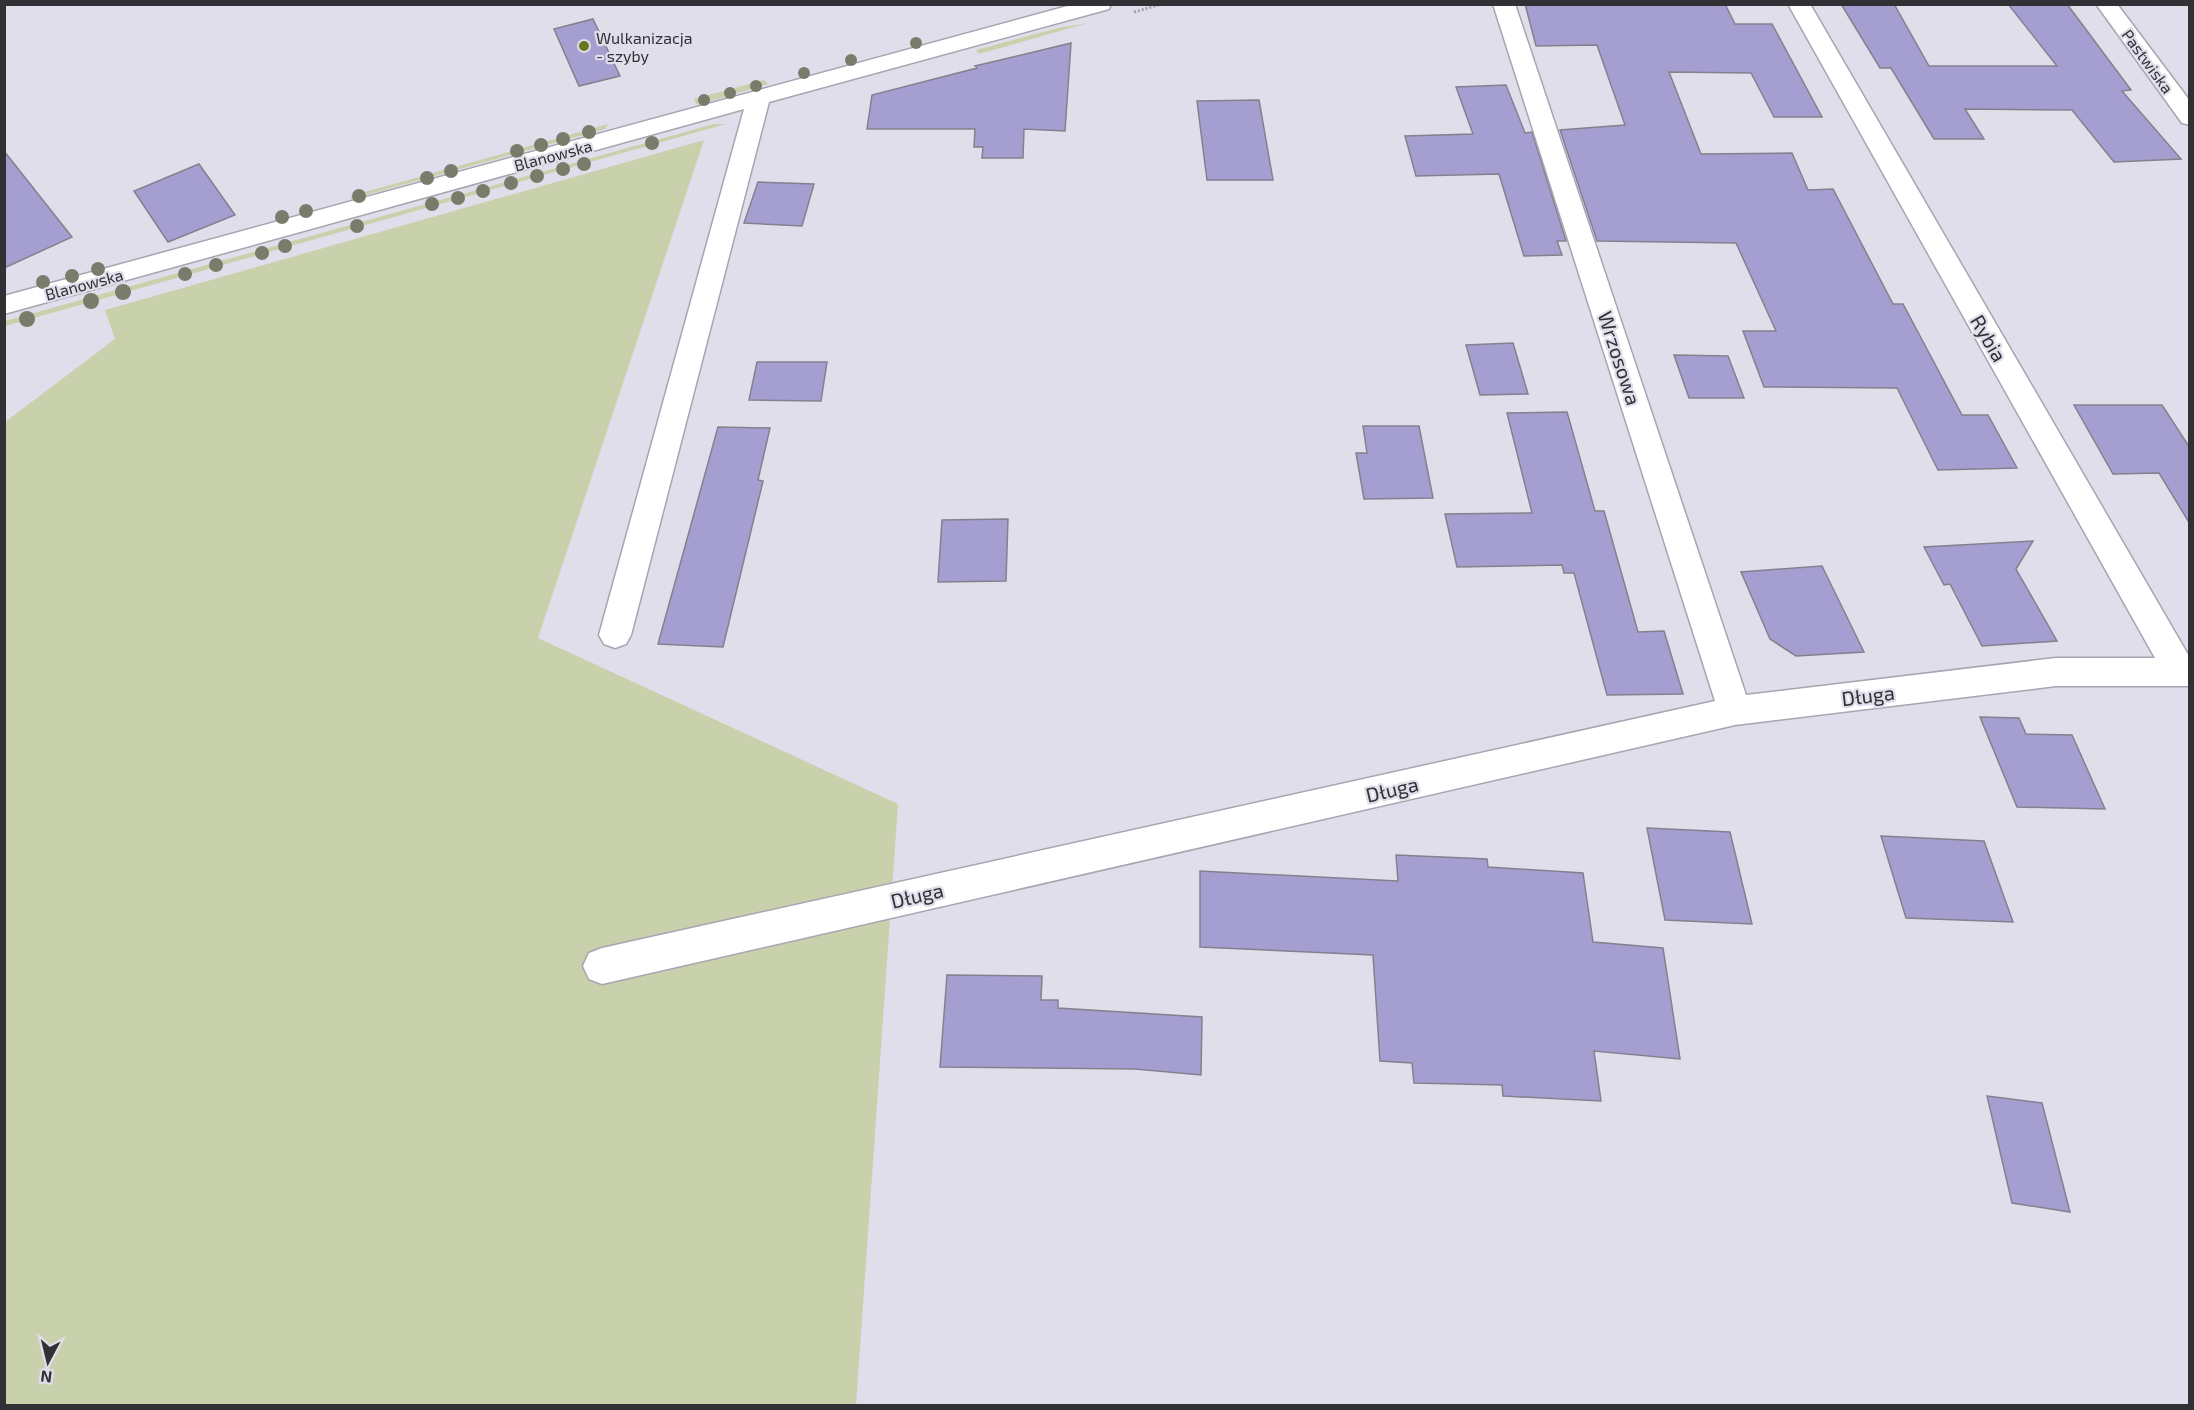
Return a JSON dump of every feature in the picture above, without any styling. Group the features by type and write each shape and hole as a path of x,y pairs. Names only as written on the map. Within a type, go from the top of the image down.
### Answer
{"street":[{"name":"Blanowska","path":"4,305 1101,4"},
{"name":"Wrzosowa","path":"1504,4 1735,711"},
{"name":"Rybia","path":"1799,4 2185,672"},
{"name":"Pastwiska","path":"2106,4 2190,118"},
{"path":"615,635 759,98"},
{"name":"Długa","path":"602,966 1735,711 2056,672 2185,672"}],"path":[{"path":"1156,6 1162,4"}],"green space":[{"path":"1088,23 979,54 976,50 1058,28"},
{"path":"764,80 768,84 697,105 694,99"},
{"path":"608,124 605,129 351,199 351,196"},
{"path":"714,124 726,124 5,326 5,321"},
{"path":"704,140 538,638 898,804 856,1405 5,1406 5,422 115,339 105,310"}],"building":[{"path":"1525,4 1725,4 1735,24 1772,24 1822,117 1774,117 1751,73 1669,72 1701,154 1792,153 1808,190 1833,189 1893,304 1903,304 1962,415 1988,415 2017,468 1938,470 1897,388 1764,387 1743,331 1776,331 1736,243 1597,241 1560,130 1625,125 1597,45 1536,46"},
{"path":"1841,4 1894,4 1929,66 2057,66 2008,4 2067,4 2131,90 2122,91 2181,159 2114,162 2072,110 1965,109 1984,139 1934,139 1891,68 1880,68"},
{"name":"Wulkanizacja - szyby","path":"593,19 620,76 579,86 554,29"},
{"path":"1071,43 1065,131 1024,129 1023,158 982,158 983,147 974,147 975,129 867,129 872,95 977,68 975,66"},
{"path":"1506,85 1525,133 1532,132 1566,241 1557,241 1562,255 1524,256 1499,174 1416,176 1405,136 1473,134 1456,87"},
{"path":"1259,100 1273,180 1207,180 1197,101"},
{"path":"4,151 72,237 4,268"},
{"path":"199,164 235,215 168,242 134,191"},
{"path":"758,182 814,184 802,226 744,223"},
{"path":"1513,343 1528,394 1480,395 1466,345"},
{"path":"1674,355 1728,356 1744,398 1689,398"},
{"path":"757,362 827,362 821,401 749,400"},
{"path":"2074,405 2162,405 2190,448 2190,524 2159,473 2113,474"},
{"path":"1567,412 1595,511 1604,511 1638,632 1664,631 1683,694 1607,695 1574,573 1564,573 1562,565 1457,567 1445,514 1532,513 1507,413"},
{"path":"1363,426 1419,426 1433,498 1364,499 1356,453 1367,453"},
{"path":"718,427 770,428 758,480 763,481 723,647 658,644"},
{"path":"1008,519 1006,581 938,582 942,520"},
{"path":"2033,541 2016,569 2057,641 1982,646 1950,584 1944,585 1924,547"},
{"path":"1822,566 1864,652 1796,656 1770,639 1741,572"},
{"path":"1980,717 2019,718 2026,734 2072,735 2105,809 2017,807"},
{"path":"1647,828 1730,832 1752,924 1665,920"},
{"path":"1881,836 1984,841 2013,922 1906,918"},
{"path":"1396,855 1487,859 1488,867 1583,873 1593,942 1663,948 1680,1059 1594,1051 1601,1101 1503,1096 1502,1085 1414,1083 1412,1063 1380,1061 1373,955 1200,947 1200,871 1398,881"},
{"path":"947,975 1042,976 1041,1000 1058,1000 1058,1008 1202,1017 1201,1075 1135,1069 940,1067"},
{"path":"1987,1096 2042,1103 2070,1212 2012,1203"}],"place":[{"name":"Wulkanizacja - szyby","path":"584,46"}]}
